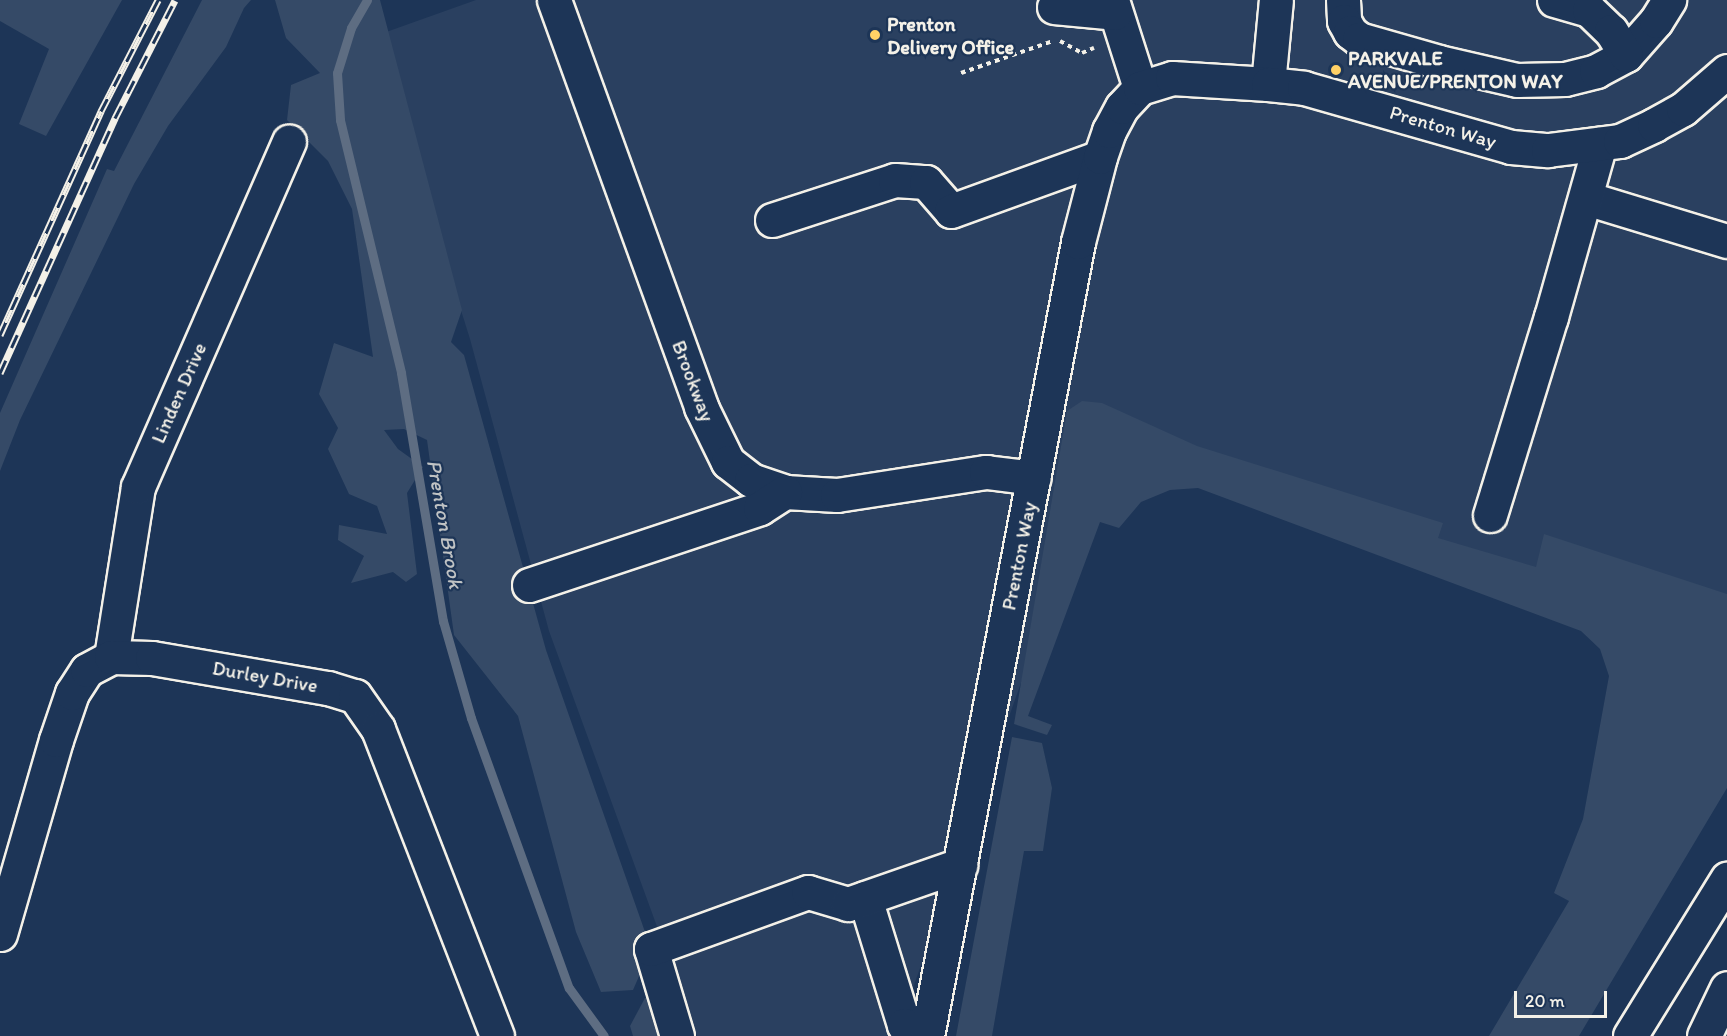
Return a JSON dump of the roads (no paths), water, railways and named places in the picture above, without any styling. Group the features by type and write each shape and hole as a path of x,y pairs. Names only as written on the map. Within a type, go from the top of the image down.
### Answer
{"main road":[{"name":"Brookway","path":"554,0 701,407 728,462 751,480 785,492 837,495 986,472 1034,478"},
{"path":"1268,84 1276,0"},
{"path":"1343,0 1344,21 1350,32 1359,39 1439,62 1517,80 1565,79 1596,71 1626,55 1656,21 1669,0"},
{"path":"1554,0 1589,10 1611,31 1626,55"},
{"path":"1054,6 1117,17 1140,88"},
{"name":"Prenton Way","path":"927,1036 1078,242 1100,157 1109,131 1122,107 1140,88 1172,78 1268,84 1304,88 1511,147 1548,150 1620,141 1683,109 1727,70"},
{"name":"Linden Drive","path":"111,657 138,487 287,141"},
{"path":"1490,515 1586,198 1600,144"},
{"path":"772,220 895,180 926,182 951,211 1100,157"},
{"path":"1586,198 1727,241"},
{"path":"529,585 760,508 785,492"},
{"path":"0,934 72,693 87,670 111,657"},
{"name":"Durley Drive","path":"111,657 152,658 328,688 355,696 378,729 497,1036"},
{"path":"677,1036 651,949 808,892 848,904 960,865"},
{"path":"1630,1036 1727,879"},
{"path":"865,898 904,1025 913,1036"},
{"path":"1704,1036 1727,988"}],"waterway":[{"name":"Prenton Brook","path":"367,0 351,28 337,73 340,120 401,373 443,621 471,718 569,988 604,1036"}],"railway":[{"path":"0,335 101,111 158,0"},
{"path":"0,373 115,118 175,0"}],"place":[{"name":"Prenton Delivery Office","path":"875,35"},
{"name":"PARKVALE AVENUE/PRENTON WAY","path":"1336,70"}]}
